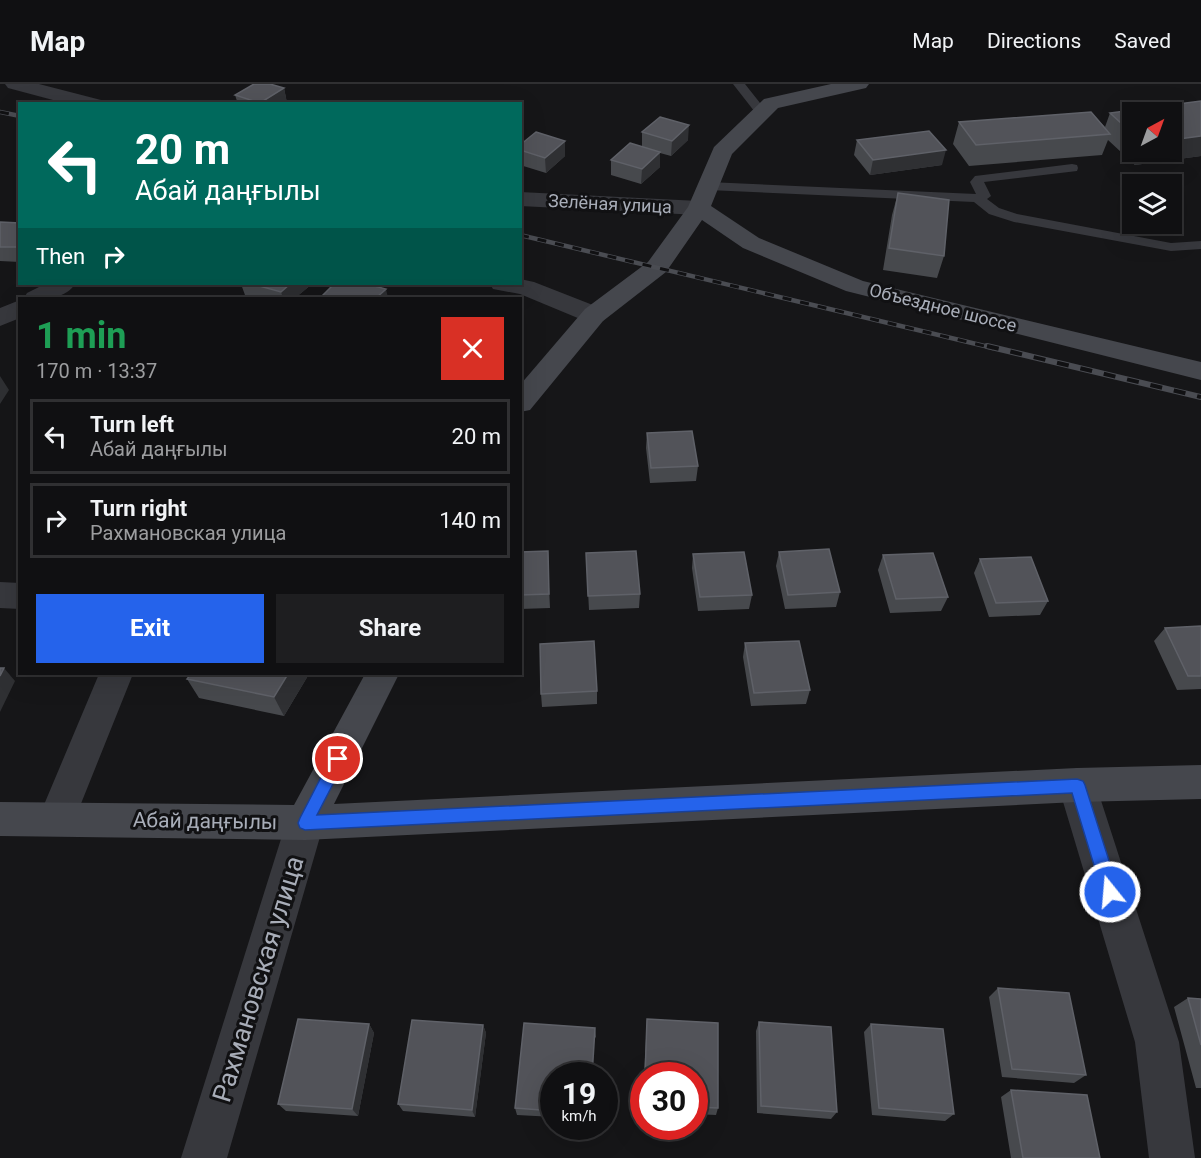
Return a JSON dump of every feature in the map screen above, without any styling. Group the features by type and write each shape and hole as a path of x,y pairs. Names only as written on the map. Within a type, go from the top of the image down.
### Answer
{"street":[{"path":"15,84 86,102"},
{"path":"522,401 594,315 657,267 704,197 722,152 771,103 859,84"},
{"name":"Зелёная улица","path":"522,199 704,197"},
{"name":"Объездное шоссе","path":"704,197 751,243 855,286 1201,371"},
{"path":"38,297 61,285"},
{"path":"510,285 525,287 594,315"},
{"path":"0,318 18,309"},
{"path":"0,594 18,596"},
{"path":"57,819 116,675"},
{"name":"Рахмановская улица","path":"204,1158 305,823 381,675"},
{"name":"Абай даңғылы","path":"0,819 305,823 1077,785 1201,782"},
{"path":"1077,785 1157,1042 1172,1158"}],"lane":[{"path":"739,84 762,113"},
{"path":"704,197 977,198 984,196 977,182 980,179 1072,168"},
{"path":"977,198 994,211 1014,218 1171,247 1201,245"}],"building":[{"path":"254,84 270,84 284,88 262,102 235,95"},
{"path":"1201,101 1201,136 1182,139 1182,104"},
{"path":"1122,111 1122,124 1110,113"},
{"path":"1091,112 1110,134 976,145 959,122"},
{"path":"660,117 689,125 672,141 642,132"},
{"path":"929,131 946,150 873,160 857,140"},
{"path":"536,132 565,141 545,158 522,151 522,143"},
{"path":"630,143 660,152 642,169 611,160"},
{"path":"898,193 949,200 944,256 889,248"},
{"path":"0,222 18,223 18,247 0,247"},
{"path":"256,285 289,285 281,292"},
{"path":"333,285 371,285 386,289 377,297 321,297"},
{"path":"692,431 698,466 651,468 647,433"},
{"path":"829,549 840,592 788,595 779,552"},
{"path":"548,551 549,594 522,595 522,552"},
{"path":"636,551 640,594 588,596 586,553"},
{"path":"744,552 752,595 700,597 693,554"},
{"path":"933,553 948,597 896,599 883,555"},
{"path":"1031,557 1048,601 996,603 980,559"},
{"path":"1201,626 1201,676 1188,676 1165,628"},
{"path":"594,641 597,691 541,694 540,644"},
{"path":"799,641 810,690 754,693 745,643"},
{"path":"190,675 287,675 274,697 187,679"},
{"path":"998,988 1069,993 1086,1075 1012,1069"},
{"path":"1188,998 1201,999 1201,1045"},
{"path":"298,1019 369,1024 352,1109 278,1104"},
{"path":"647,1019 718,1023 718,1108 708,1108 708,1062 645,1062"},
{"path":"412,1020 483,1025 472,1110 398,1104"},
{"path":"759,1022 831,1027 837,1112 761,1106"},
{"path":"524,1023 595,1028 593,1062 540,1062 540,1110 515,1108"},
{"path":"871,1024 943,1029 954,1114 879,1108"},
{"path":"1011,1090 1087,1095 1100,1158 1023,1158"}],"railway":[{"path":"0,112 18,116"},
{"path":"522,235 993,348"},
{"path":"987,346 1201,397"}],"route":[{"path":"338,759 305,823 1077,785 1110,892"}]}
